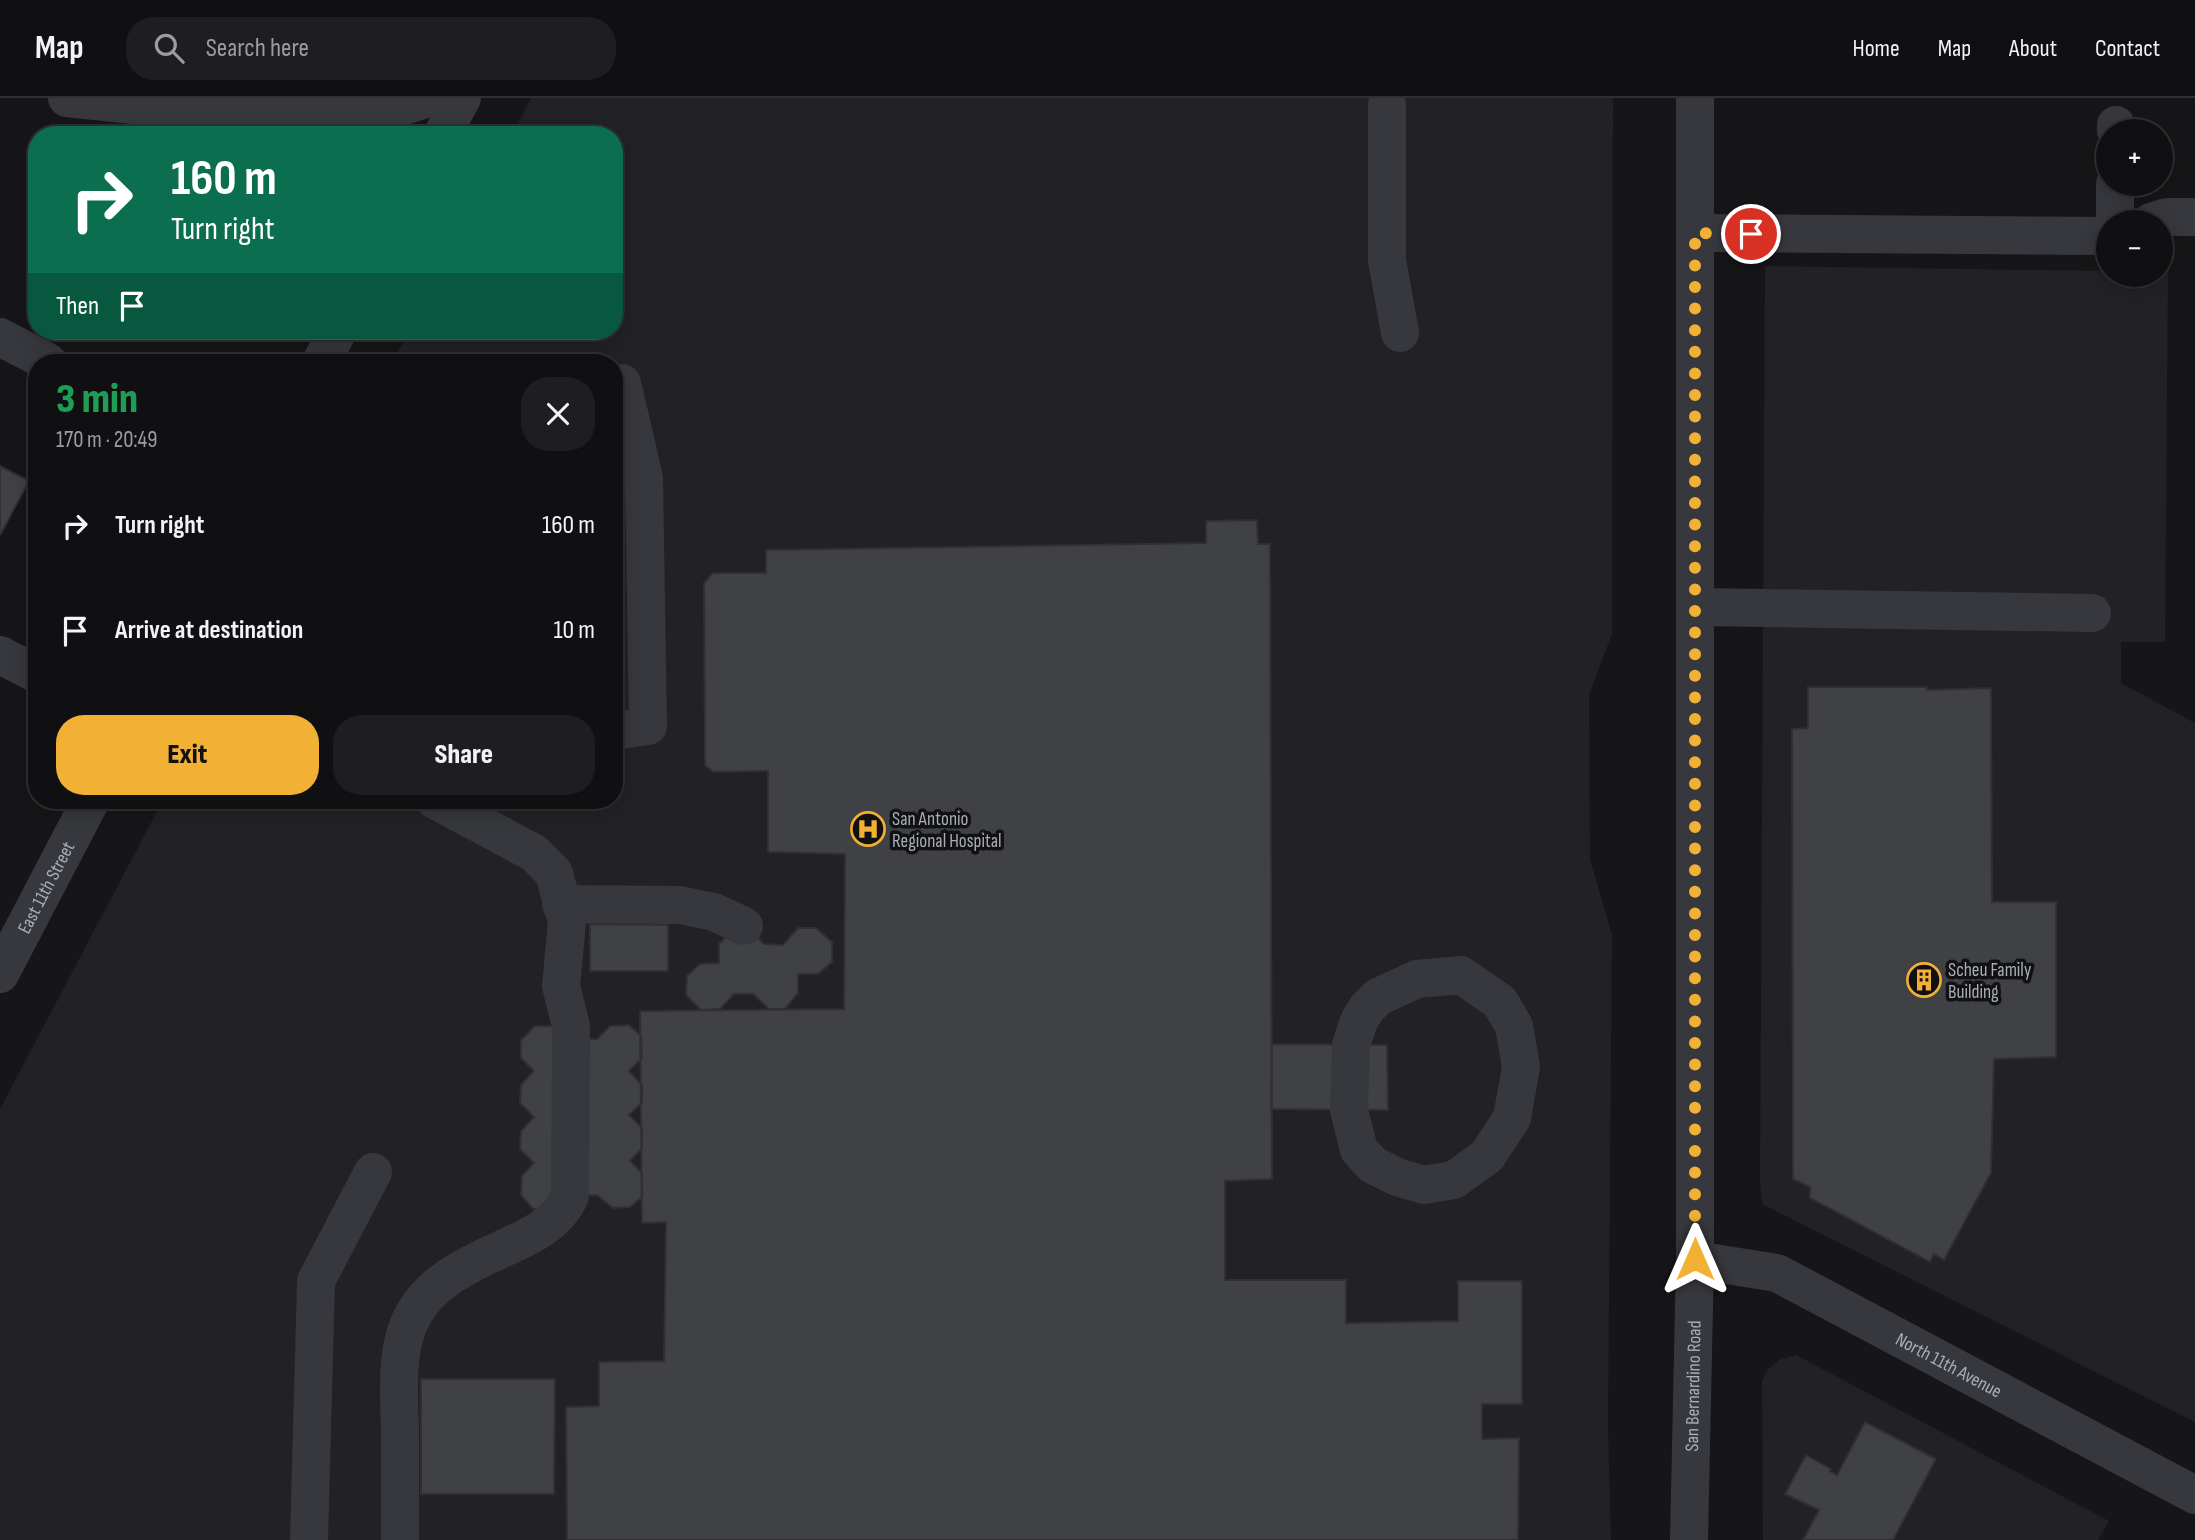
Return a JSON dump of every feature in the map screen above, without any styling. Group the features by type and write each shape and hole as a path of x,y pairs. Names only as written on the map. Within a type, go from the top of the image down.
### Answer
{"street":[{"path":"67,98 152,107 379,112 429,98"},
{"path":"447,126 462,98"},
{"name":"San Bernardino Road","path":"1689,1540 1695,1259 1695,98"},
{"path":"1387,104 1387,260 1401,333"},
{"path":"2173,217 2195,217"},
{"path":"1695,233 2096,236"},
{"path":"0,337 33,354"},
{"path":"623,387 645,478 648,726 623,730"},
{"path":"1695,607 2092,613"},
{"path":"0,655 28,669"},
{"name":"East 11th Street","path":"3,960 86,809"},
{"path":"400,1540 400,1375 404,1338 414,1312 432,1290 463,1267 550,1224 562,1212 570,1196 571,1026 561,986 567,922 554,873 534,853 452,809"},
{"path":"561,904 689,906 714,912 744,926"},
{"path":"1461,975 1500,1002 1514,1026 1521,1067 1511,1118 1487,1156 1454,1180 1424,1185 1397,1177 1373,1165 1359,1150 1349,1110 1351,1045 1359,1021 1378,998 1417,979 1461,975"},
{"path":"309,1540 316,1281 373,1172"},
{"name":"North 11th Avenue","path":"1695,1259 1777,1273 2195,1495"}],"shaded area":[{"name":"San Antonio Regional Hospital","path":"531,98 1613,98 1612,634 1589,695 1590,859 1612,935 1608,1425 1611,1540 0,1540 0,1109 158,809 623,809 623,354 396,354 404,340 623,340 623,126 517,126"},
{"path":"1765,266 2096,271 2096,287 2168,287 2165,642 2121,642 2121,683 2195,723 2195,1422 1762,1204"},
{"path":"1796,1355 2109,1521 2098,1540 1763,1540 1762,1381 1768,1369 1779,1360"}],"building":[{"path":"0,466 28,483 0,535"},
{"path":"1257,520 1258,544 1270,544 1272,1179 1225,1181 1225,1280 1346,1280 1346,1323 1458,1321 1458,1281 1522,1281 1522,1404 1482,1404 1482,1439 1519,1438 1518,1540 567,1540 566,1407 599,1406 599,1362 664,1361 666,1222 642,1223 640,1011 844,1009 845,854 768,852 768,771 713,772 705,765 704,583 713,573 766,573 766,550 1206,543 1206,521"},
{"name":"Scheu Family Building","path":"1808,687 1927,687 1927,690 1991,688 1992,902 2056,902 2056,1057 1994,1059 1991,1173 1944,1260 1934,1254 1930,1262 1810,1198 1810,1187 1793,1179 1792,729 1808,728"},
{"path":"590,924 668,925 668,971 590,971"},
{"path":"798,928 816,928 832,942 832,962 818,974 798,974 798,993 785,1009 769,1009 753,994 734,994 720,1009 701,1010 686,995 687,976 700,964 719,963 719,944 732,931 751,930 764,944 783,945"},
{"path":"629,1025 641,1036 642,1058 629,1071 642,1085 642,1102 629,1115 642,1128 642,1148 630,1161 642,1173 642,1197 630,1207 613,1208 597,1195 566,1196 553,1209 533,1209 521,1195 522,1176 534,1163 520,1149 521,1131 534,1117 520,1103 521,1085 534,1071 521,1058 521,1040 535,1026 552,1026 565,1039 597,1039 610,1026"},
{"path":"1272,1044 1387,1045 1388,1110 1271,1109"},
{"path":"421,1379 555,1379 554,1494 421,1494"},
{"path":"1865,1422 1936,1459 1893,1540 1803,1540 1819,1510 1785,1494 1806,1455 1837,1475"}],"place":[{"name":"San Antonio Regional Hospital","path":"868,829"},
{"name":"Scheu Family Building","path":"1924,980"}],"route":[{"path":"1695,1259 1695,233 1751,234"}]}
